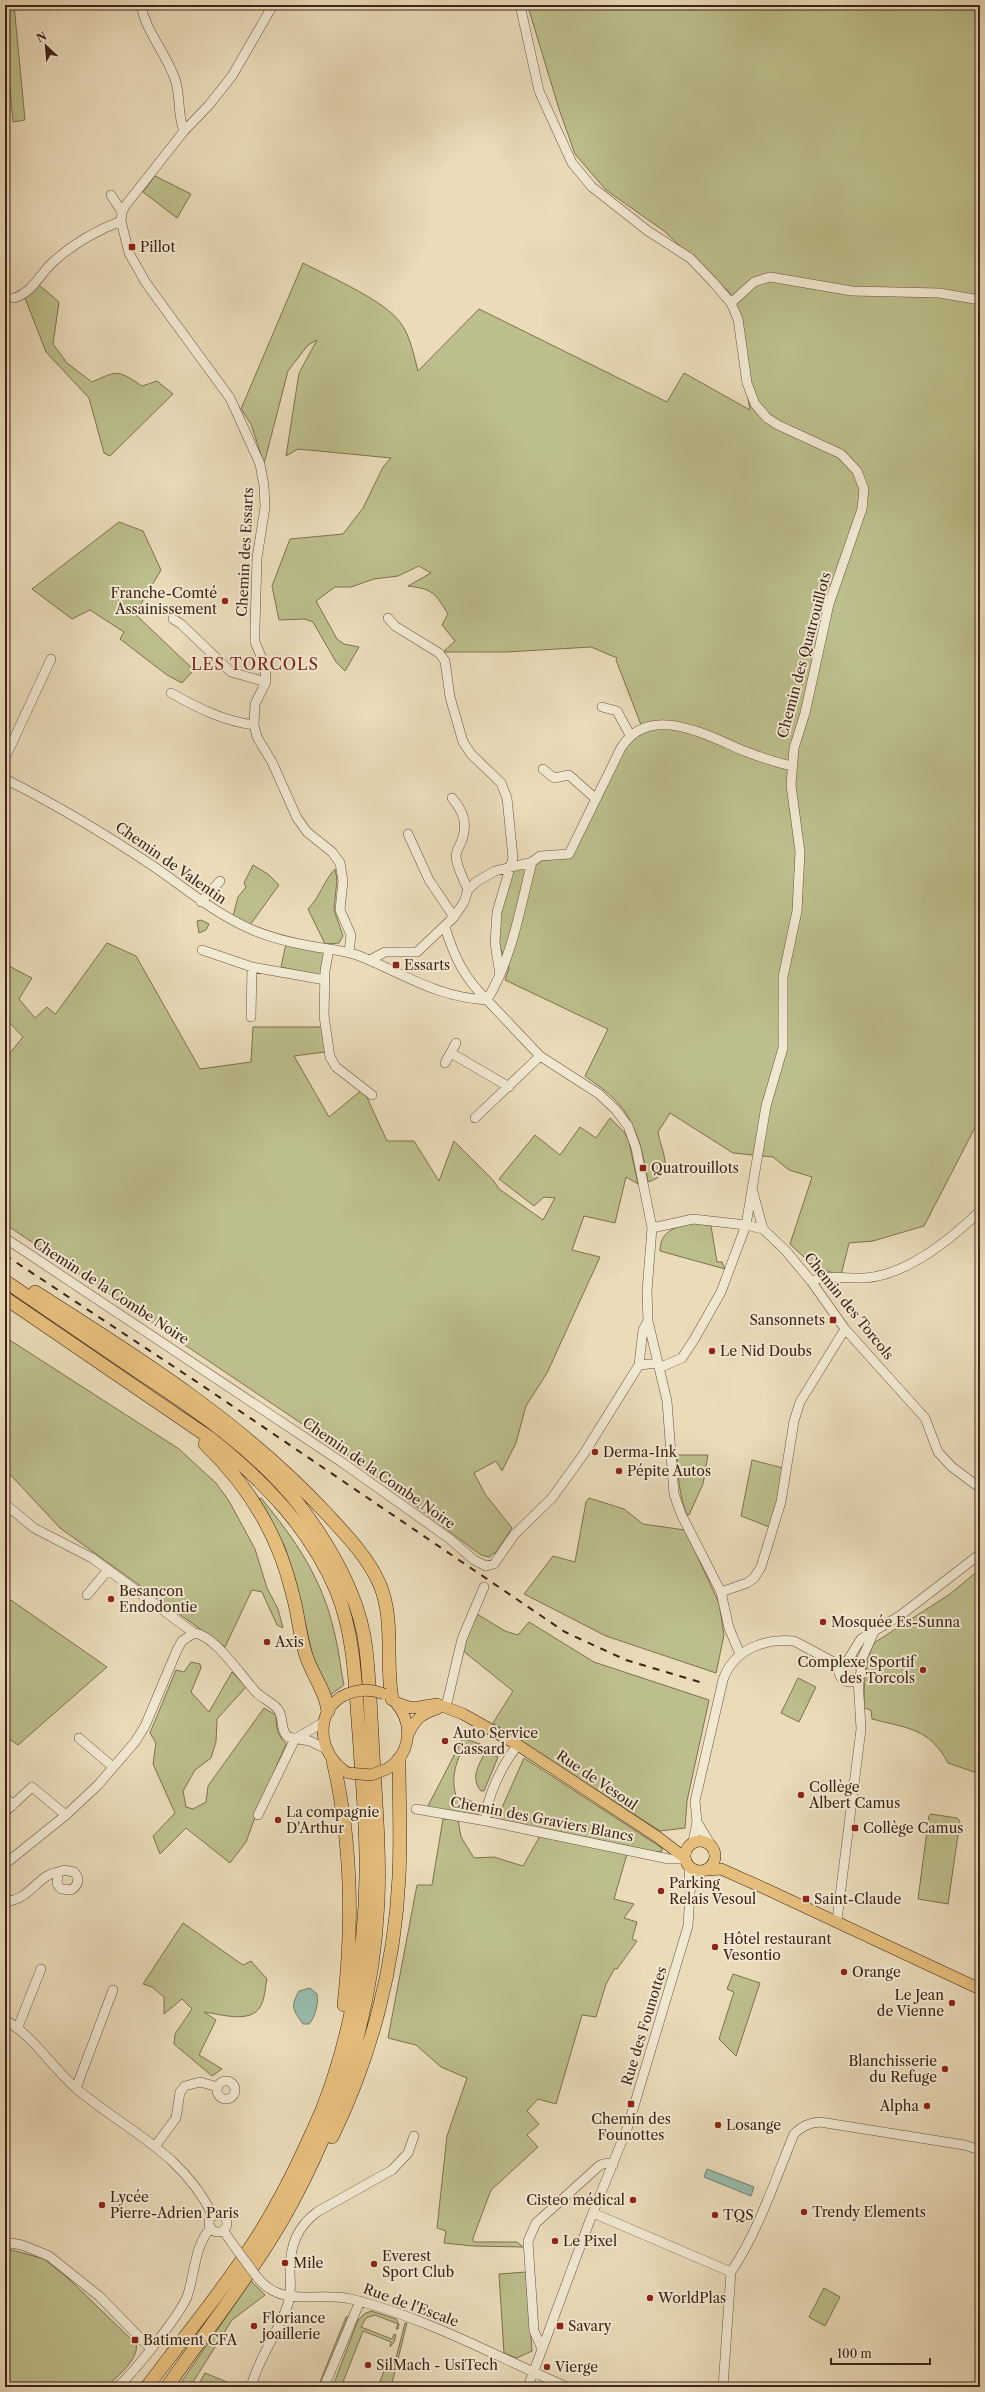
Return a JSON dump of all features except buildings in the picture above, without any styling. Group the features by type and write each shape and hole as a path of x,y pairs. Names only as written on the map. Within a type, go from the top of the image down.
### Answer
{"highway":[{"path":"5,1272 172,1382 232,1426 283,1470 337,1525 374,1571 385,1599 389,1629 391,1698"},
{"path":"5,1281 167,1390 218,1428 252,1456 285,1488 313,1524 339,1568 356,1610 366,1648 378,1859 376,1930 371,1971 354,2050 329,2124 297,2192 257,2260 168,2387"},
{"path":"5,1298 176,1417 210,1438 240,1462 284,1506 313,1547 331,1579 345,1614 351,1638 365,1826 366,1876 363,1929 358,1976 330,2087 321,2110 274,2210 250,2249 147,2387"},
{"path":"176,1417 233,1473 267,1524 289,1579 305,1654 324,1694 326,1717"},
{"path":"321,2110 344,2006 351,1931 348,1874 330,1755"},
{"path":"297,2192 323,2156 341,2119 359,2073 381,1998 390,1956 399,1880 399,1759"}],"main road":[{"path":"409,1733 404,1713 391,1698 372,1690 358,1690 341,1697 326,1717 323,1738 330,1755 348,1773 371,1775 387,1769 399,1759 407,1745 409,1733 413,1724 421,1716 446,1707"},
{"name":"Rue de Vesoul","path":"391,1698 412,1708 437,1704 463,1714 518,1745 664,1841 686,1861"},
{"path":"766,1889 715,1855 710,1845 700,1840 692,1843 686,1850 686,1861 705,1870 721,1870 766,1889 837,1920 980,1989"},
{"name":"Rue de Vesoul","path":"664,1841 692,1843"},
{"path":"705,1870 713,1864 715,1855"}],"street":[{"path":"141,5 150,31 175,79 179,95 180,123 184,131"},
{"path":"14,298 29,291 52,262 77,242 122,216 184,131 210,105 232,76 273,5"},
{"name":"Chemin des Quatrouillots","path":"520,5 539,91 572,163 592,187 648,231 690,258 731,302 741,330 747,383 755,404 767,418 778,425 840,454 857,471 864,489 862,509 827,611 806,712 794,748 791,766 794,813 800,852 797,911 783,978 783,1048 766,1106 756,1156 753,1190 746,1225 721,1292 682,1358 659,1365 638,1365"},
{"name":"Chemin des Essarts","path":"111,195 122,216 129,253 146,283 230,398 260,464 264,486 265,507 257,558 255,642 265,666 266,682"},
{"path":"731,302 754,282 770,277 852,291 940,293 980,300"},
{"path":"388,618 395,626 434,649 444,661 450,697 463,742 471,754 501,783 507,798 513,858 497,912 495,944 500,975"},
{"path":"173,619 181,624 231,672 266,682 255,704 254,725 257,737 272,762 297,818 307,832 332,852 340,863 343,881 340,910 350,935 350,952"},
{"path":"5,758 51,659"},
{"path":"171,693 197,708 227,720 254,725"},
{"path":"602,707 617,711 630,734"},
{"path":"370,960 385,952 417,952 430,938 445,927 454,917 464,902 468,890 489,873 532,862 540,856 569,854 630,734 646,726 669,725 698,732 749,753 791,766"},
{"path":"543,769 554,778 569,776 596,799"},
{"name":"Chemin de Valentin","path":"5,780 94,827 155,867 215,912 268,937 350,952 432,990 472,1000 487,1000"},
{"path":"452,798 459,807 465,820 464,833 456,854 458,866 468,890"},
{"path":"408,834 429,880 454,917"},
{"path":"487,1000 505,962 532,862"},
{"path":"200,902 220,881"},
{"path":"445,927 456,960 462,972 487,1000 540,1056 599,1094 616,1110 628,1126 636,1148 652,1228 647,1291 648,1321 668,1410 673,1485 676,1502 721,1592 729,1628 740,1654"},
{"path":"328,949 324,1016 330,1057 336,1067 372,1095"},
{"path":"202,950 252,967 325,980"},
{"path":"251,1017 252,967"},
{"path":"445,1062 456,1043"},
{"path":"451,1054 509,1087"},
{"path":"475,1118 540,1056"},
{"name":"Chemin des Quatrouillots","path":"753,1190 763,1229"},
{"path":"811,1281 826,1276 867,1278 914,1262 968,1223 980,1211"},
{"path":"652,1228 693,1220 746,1225 763,1229"},
{"name":"Chemin des Torcols","path":"763,1229 786,1251 811,1281 845,1329 925,1418 938,1452 952,1467 980,1488"},
{"name":"Chemin de la Combe Noire","path":"5,1238 343,1463 450,1539 474,1560 486,1566 494,1564 514,1535 552,1498 583,1455 638,1365 643,1330 648,1321"},
{"path":"721,1592 747,1583 754,1578 761,1567 781,1502 794,1421 800,1402 845,1329"},
{"path":"5,1504 34,1528 79,1550 194,1633 201,1635 226,1655 255,1692 279,1710 285,1734 295,1739 315,1743 330,1755"},
{"path":"855,1680 842,1678 839,1672 862,1639 900,1615 980,1554"},
{"path":"87,1595 108,1570"},
{"path":"446,1707 462,1638 484,1587"},
{"path":"859,1665 864,1649 875,1631"},
{"path":"5,1864 66,1815 98,1785 113,1767 145,1726 177,1650 182,1641 194,1633"},
{"path":"692,1843 697,1822 695,1800 723,1680 726,1670 740,1654 765,1643 794,1641 844,1663 854,1660 859,1665 861,1672 855,1680"},
{"path":"837,1920 861,1729 859,1692 855,1680"},
{"path":"258,1815 295,1739 326,1717"},
{"path":"79,1738 113,1767"},
{"path":"486,1820 488,1803 507,1760 518,1745"},
{"path":"5,1812 32,1787 66,1815"},
{"path":"5,1797 13,1805"},
{"name":"Chemin des Graviers Blancs","path":"416,1809 486,1820 662,1858 686,1861"},
{"path":"697,1822 710,1845"},
{"path":"662,1858 668,1849 664,1841"},
{"name":"Rue des Founottes","path":"528,2387 593,2213 628,2126 669,1994 689,1919 690,1892 686,1861"},
{"name":"Rue des Founottes","path":"690,1892 694,1880 705,1870"},
{"path":"5,1901 20,1898 47,1875 58,1874"},
{"path":"18,2027 41,1969"},
{"path":"76,2088 112,1990"},
{"path":"5,2020 18,2027 76,2088 156,2145 193,2182 213,2216"},
{"path":"156,2145 176,2118 180,2092 185,2086 200,2082 218,2087"},
{"path":"723,2387 731,2272 742,2256 760,2218 794,2134 806,2125 820,2122 964,2145 980,2150"},
{"path":"251,2387 256,2369 281,2322 290,2296 292,2247 297,2232 306,2220 392,2170 408,2153 414,2136"},
{"path":"542,2349 534,2331 528,2241 531,2232 536,2223 600,2165 607,2163 613,2165"},
{"path":"593,2213 731,2272"},
{"path":"211,2228 218,2232 223,2230 227,2223 225,2218 221,2215 213,2216"},
{"path":"117,2387 151,2349 186,2298 200,2245 211,2228 210,2220 213,2216"},
{"name":"Rue de l'Escale","path":"223,2230 257,2277 272,2292 290,2296 346,2298 360,2301 448,2333 533,2371"},
{"path":"5,2242 22,2245 49,2256 99,2296 151,2349"},
{"path":"324,2387 360,2301"},
{"path":"533,2371 567,2387"}],"green space":[{"path":"5,5 14,5 25,120 13,122 5,33"},
{"path":"534,5 980,5 980,1118 924,1226 873,1241 849,1243 841,1275 813,1264 790,1244 812,1177 789,1170 773,1157 733,1153 670,1113 658,1132 664,1154 665,1167 657,1178 648,1182 641,1148 633,1126 627,1115 609,1094 585,1076 608,1029 505,980 509,968 494,933 507,870 537,859 571,856 630,736 643,730 616,660 617,658 591,647 506,652 443,652 455,641 442,625 448,614 440,601 432,593 423,589 408,586 431,573 419,566 398,576 374,579 351,587 335,587 316,601 337,639 344,644 359,647 345,671 336,662 313,622 305,619 279,620 272,586 290,539 343,534 363,508 383,467 391,458 298,449 286,456 299,373 317,340 308,345 288,371 264,464 251,424 241,409 303,263 355,289 392,313 400,322 406,333 418,371 479,309 667,402 684,373 750,410 730,293 664,231 606,190 575,154 559,109 529,10"},
{"path":"155,176 191,194 177,218 143,192"},
{"path":"38,284 59,302 53,344 67,363 92,382 107,375 118,374 128,377 142,386 157,381 173,394 110,456 104,453 89,398 46,352 25,298"},
{"path":"119,522 143,531 161,570 135,614 194,670 182,683 167,675 120,639 124,632 90,610 72,619 32,589"},
{"path":"253,865 268,874 279,885 250,925 233,916 238,897 246,887 244,883"},
{"path":"335,869 337,879 334,910 343,936 339,943 325,944 308,909 316,900 327,879"},
{"path":"201,920 209,924 206,930 199,933 197,921"},
{"path":"107,943 136,956 200,1069 251,1062 253,1027 322,1027 325,1052 294,1056 329,1117 363,1089 387,1141 414,1141 439,1181 454,1141 493,1180 499,1189 543,1220 555,1198 544,1197 534,1206 499,1179 535,1135 560,1155 580,1127 596,1138 610,1118 625,1133 629,1142 638,1184 626,1177 615,1223 584,1216 572,1250 600,1257 547,1373 526,1406 516,1443 502,1471 496,1461 474,1473 485,1494 512,1528 496,1552 489,1557 481,1555 338,1448 5,1224 5,1059 23,1037 5,1018 5,964 32,978 19,999 35,1018 47,1007 55,1014"},
{"path":"286,944 323,952 325,956 322,976 281,967"},
{"path":"695,1223 711,1226 717,1262 722,1262 725,1269 660,1251 663,1238 671,1230"},
{"path":"5,1337 179,1449 216,1483 229,1501 255,1549 267,1588 278,1609 283,1628 277,1625 262,1592 252,1590 225,1647 60,1528 5,1469"},
{"path":"677,1455 708,1455 703,1484 689,1515 687,1515 684,1508 678,1478"},
{"path":"752,1460 783,1468 772,1528 741,1516"},
{"path":"261,1498 296,1544 306,1560 315,1576 329,1612 337,1644 344,1685 330,1695 316,1670 295,1578 285,1547 258,1499"},
{"path":"589,1498 624,1509 643,1524 685,1530 719,1603 724,1635 716,1673 606,1636 524,1594 553,1556 575,1562 586,1502"},
{"name":"Complexe Sportif des Torcols","path":"980,1569 980,1774 948,1763 941,1751 925,1736 916,1731 872,1719 871,1710 864,1708 866,1667 874,1643 950,1594"},
{"path":"5,1596 107,1667 18,1745 5,1736"},
{"path":"477,1614 505,1631 518,1635 529,1622 594,1662 709,1700 687,1801 685,1828 660,1831 493,1723 513,1691 462,1650"},
{"path":"191,1662 200,1664 201,1668 191,1692 209,1712 232,1672 246,1687 217,1719 216,1742 211,1758 195,1770 183,1791 186,1807 193,1809 206,1802 208,1786 264,1708 276,1715 278,1731 286,1744 246,1842 230,1863 186,1828 160,1854 153,1836 175,1813 153,1764 156,1743 150,1733 176,1670 184,1672"},
{"path":"798,1678 816,1687 799,1722 781,1713"},
{"path":"463,1738 480,1744 483,1748 481,1751 462,1750 454,1772 456,1796 479,1804 478,1816 427,1808"},
{"path":"485,1752 498,1757 484,1791 481,1791 476,1781 476,1776 478,1767"},
{"path":"524,1758 662,1848 662,1851 657,1852 497,1819"},
{"path":"931,1814 957,1818 960,1821 948,1904 918,1899 929,1816"},
{"path":"443,1819 458,1820 461,1837 474,1858 494,1857 523,1866 540,1836 627,1854 614,1899 634,1904 624,1918 637,1922 632,1939 637,1941 617,1969 615,1968 606,1984 596,2017 582,2015 556,2104 538,2099 527,2111 539,2124 527,2135 538,2147 491,2190 473,2238 473,2241 475,2242 517,2242 523,2247 473,2246 444,2243 446,2231 437,2228 447,2136 467,2078 441,2067 416,2045 388,2038 417,1885 432,1885"},
{"path":"183,1923 243,1965 251,1961 267,1979 263,2001 255,2012 242,2017 234,2017 204,2012 216,2020 199,2055 222,2069 212,2076 174,2044 175,2034 192,2009 182,1999 164,2014 164,1997 152,1987 143,1984"},
{"path":"733,1974 760,1983 736,2056 719,2039 734,1992 727,1989"},
{"path":"5,2248 44,2259 69,2279 136,2344 136,2349 131,2361 106,2387 5,2387"},
{"path":"526,2272 532,2351 517,2358 504,2353 499,2274"},
{"path":"251,2281 265,2295 232,2320 190,2387 178,2387"},
{"path":"824,2288 840,2297 825,2326 809,2317"},
{"path":"371,2311 396,2319 399,2324 398,2329 396,2329 398,2324 375,2315 366,2318 361,2327 392,2339 394,2334 396,2335 394,2342 390,2347 391,2342 363,2331 341,2387 333,2386 358,2320 364,2314"},
{"path":"346,2317 348,2317 320,2387 318,2387"},
{"path":"405,2323 407,2323 391,2387 378,2387 385,2368 393,2370"},
{"path":"205,2373 239,2387 197,2387"}],"shaded area":[{"path":"310,1988 317,1994 317,2005 315,2014 309,2024 303,2024 295,2012 294,2001 299,1991"},
{"path":"707,2169 754,2187 751,2196 704,2177"}],"railway":[{"path":"5,1255 200,1384 565,1632 626,1660 706,1684"}],"place":[{"name":"Pillot","path":"132,247"},
{"name":"Franche-Comté Assainissement","path":"225,601"},
{"name":"Essarts","path":"396,965"},
{"name":"Quatrouillots","path":"643,1168"},
{"name":"Sansonnets","path":"833,1320"},
{"name":"Le Nid Doubs","path":"712,1351"},
{"name":"Derma-Ink","path":"595,1452"},
{"name":"Pépite Autos","path":"619,1471"},
{"name":"Besancon Endodontie","path":"111,1599"},
{"name":"Mosquée Es-Sunna","path":"823,1622"},
{"name":"Axis","path":"267,1642"},
{"name":"Complexe Sportif des Torcols","path":"923,1670"},
{"name":"Auto Service Cassard","path":"445,1741"},
{"name":"Collège Albert Camus","path":"801,1795"},
{"name":"La compagnie D'Arthur","path":"278,1820"},
{"name":"Collège Camus","path":"855,1828"},
{"name":"Parking Relais Vesoul","path":"661,1891"},
{"name":"Saint-Claude","path":"806,1899"},
{"name":"Hôtel restaurant Vesontio","path":"715,1947"},
{"name":"Orange","path":"844,1972"},
{"name":"Le Jean de Vienne","path":"952,2003"},
{"name":"Blanchisserie du Refuge","path":"945,2069"},
{"name":"Chemin des Founottes","path":"631,2104"},
{"name":"Alpha","path":"927,2106"},
{"name":"Losange","path":"718,2125"},
{"name":"Cisteo médical","path":"633,2200"},
{"name":"Lycée Pierre-Adrien Paris","path":"102,2205"},
{"name":"Trendy Elements","path":"804,2212"},
{"name":"TQS","path":"715,2215"},
{"name":"Le Pixel","path":"555,2241"},
{"name":"Mile","path":"285,2263"},
{"name":"Everest Sport Club","path":"374,2264"},
{"name":"WorldPlas","path":"650,2298"},
{"name":"Floriance joaillerie","path":"254,2326"},
{"name":"Savary","path":"560,2326"},
{"name":"Batiment CFA","path":"135,2340"},
{"name":"SilMach - UsiTech","path":"368,2365"},
{"name":"Vierge","path":"547,2367"}],"district":[{"name":"LES TORCOLS","path":"255,664"}]}
